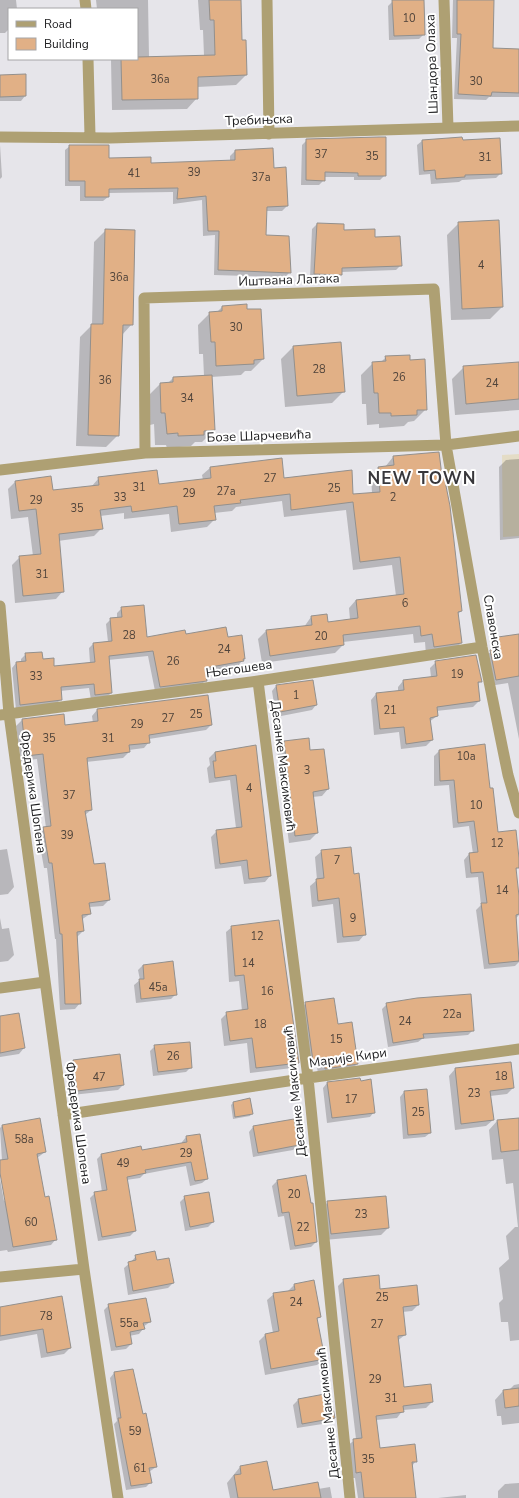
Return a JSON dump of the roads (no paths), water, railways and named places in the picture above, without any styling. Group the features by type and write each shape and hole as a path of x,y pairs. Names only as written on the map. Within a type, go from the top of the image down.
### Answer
{"street":[{"path":"267,0 269,134"},
{"name":"Шандора Олаха","path":"444,0 448,128"},
{"path":"88,60 90,136"},
{"name":"Требињска","path":"0,137 269,134 519,126"},
{"name":"Иштвана Латака","path":"145,453 144,298 426,289 434,289 446,445"},
{"name":"Бозе Шарчевића","path":"0,470 145,453 446,445 519,436"},
{"name":"Славонска","path":"446,445 482,647 508,775 519,813"},
{"name":"Фредерика Шопена","path":"0,606 4,715 45,982 84,1269 118,1498"},
{"name":"Његошева","path":"4,715 258,681 482,647"},
{"name":"Десанке Максимовић","path":"258,681 308,1078 350,1498"},
{"path":"0,988 45,982"},
{"name":"Марије Кири","path":"63,1115 308,1078 519,1049"},
{"path":"0,1277 84,1269"}],"district":[{"name":"NEW TOWN","path":"422,478"}]}
